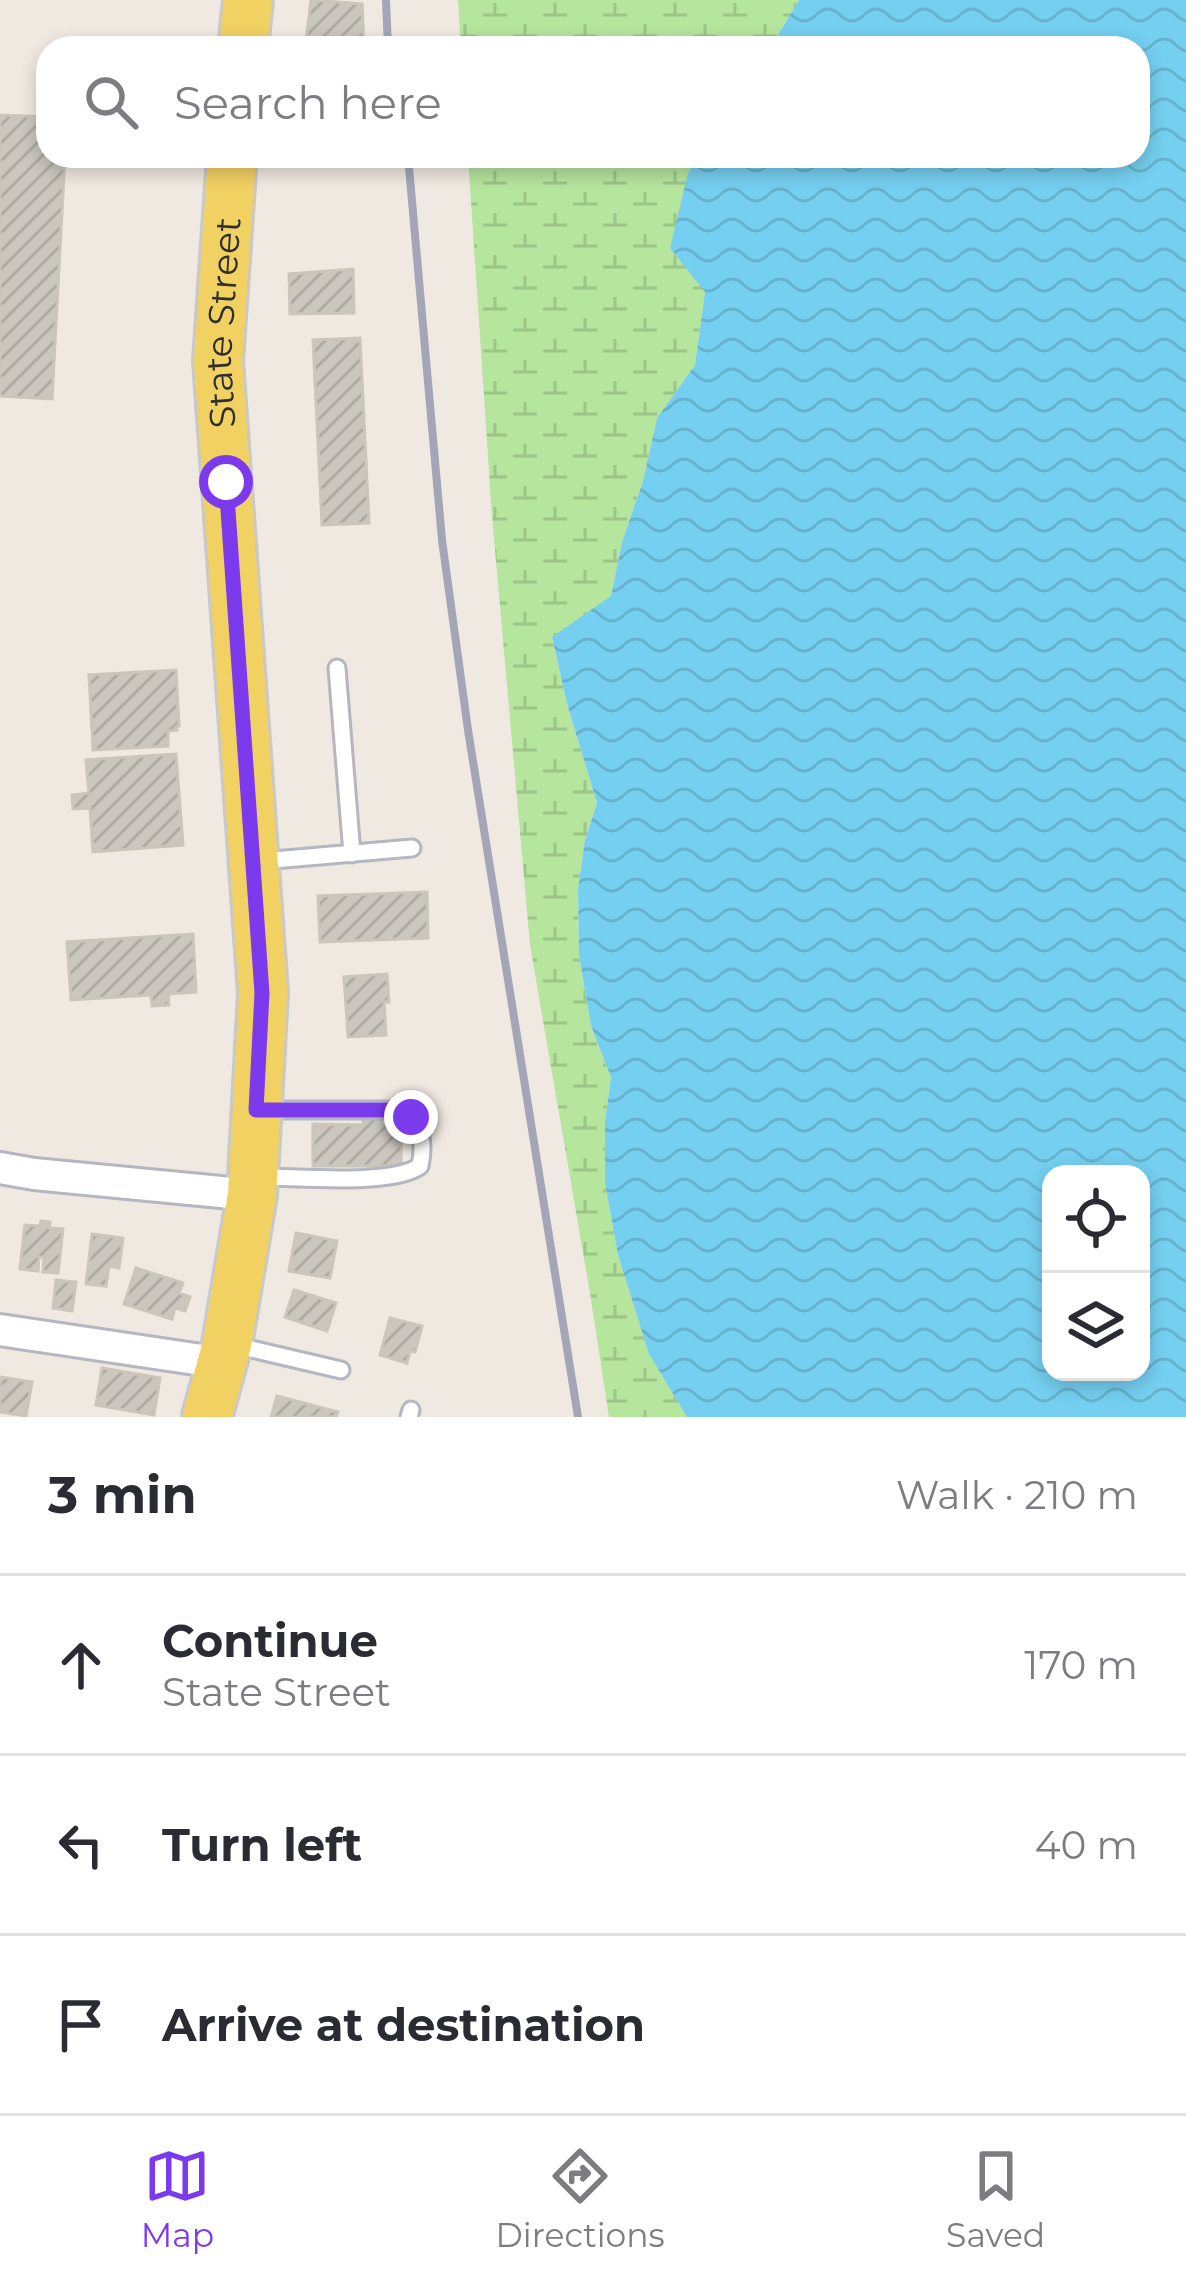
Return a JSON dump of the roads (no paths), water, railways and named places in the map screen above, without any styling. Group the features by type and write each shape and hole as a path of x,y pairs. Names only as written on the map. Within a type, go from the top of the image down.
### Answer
{"main road":[{"path":"244,36 248,0"},
{"name":"State Street","path":"207,1417 224,1354 252,1186 262,993 218,361 231,168"}],"street":[{"path":"0,1168 252,1186"},
{"path":"0,1330 224,1354"}],"lane":[{"path":"337,668 352,854"},
{"path":"253,862 412,848"},
{"path":"252,1186 409,1174 420,1166 423,1150 421,1133 411,1117 398,1110 256,1110"},
{"path":"224,1354 341,1370"}],"water":[{"path":"799,0 1186,0 1186,1417 687,1417 649,1354 618,1255 605,1183 611,1077 591,1026 579,955 578,889 585,840 597,803 552,637 611,596 657,418 695,365 705,292 670,248 691,168 1150,168 1150,36 777,36"}],"railway":[{"path":"386,0 388,36"},
{"path":"409,168 442,540 578,1417"}]}
